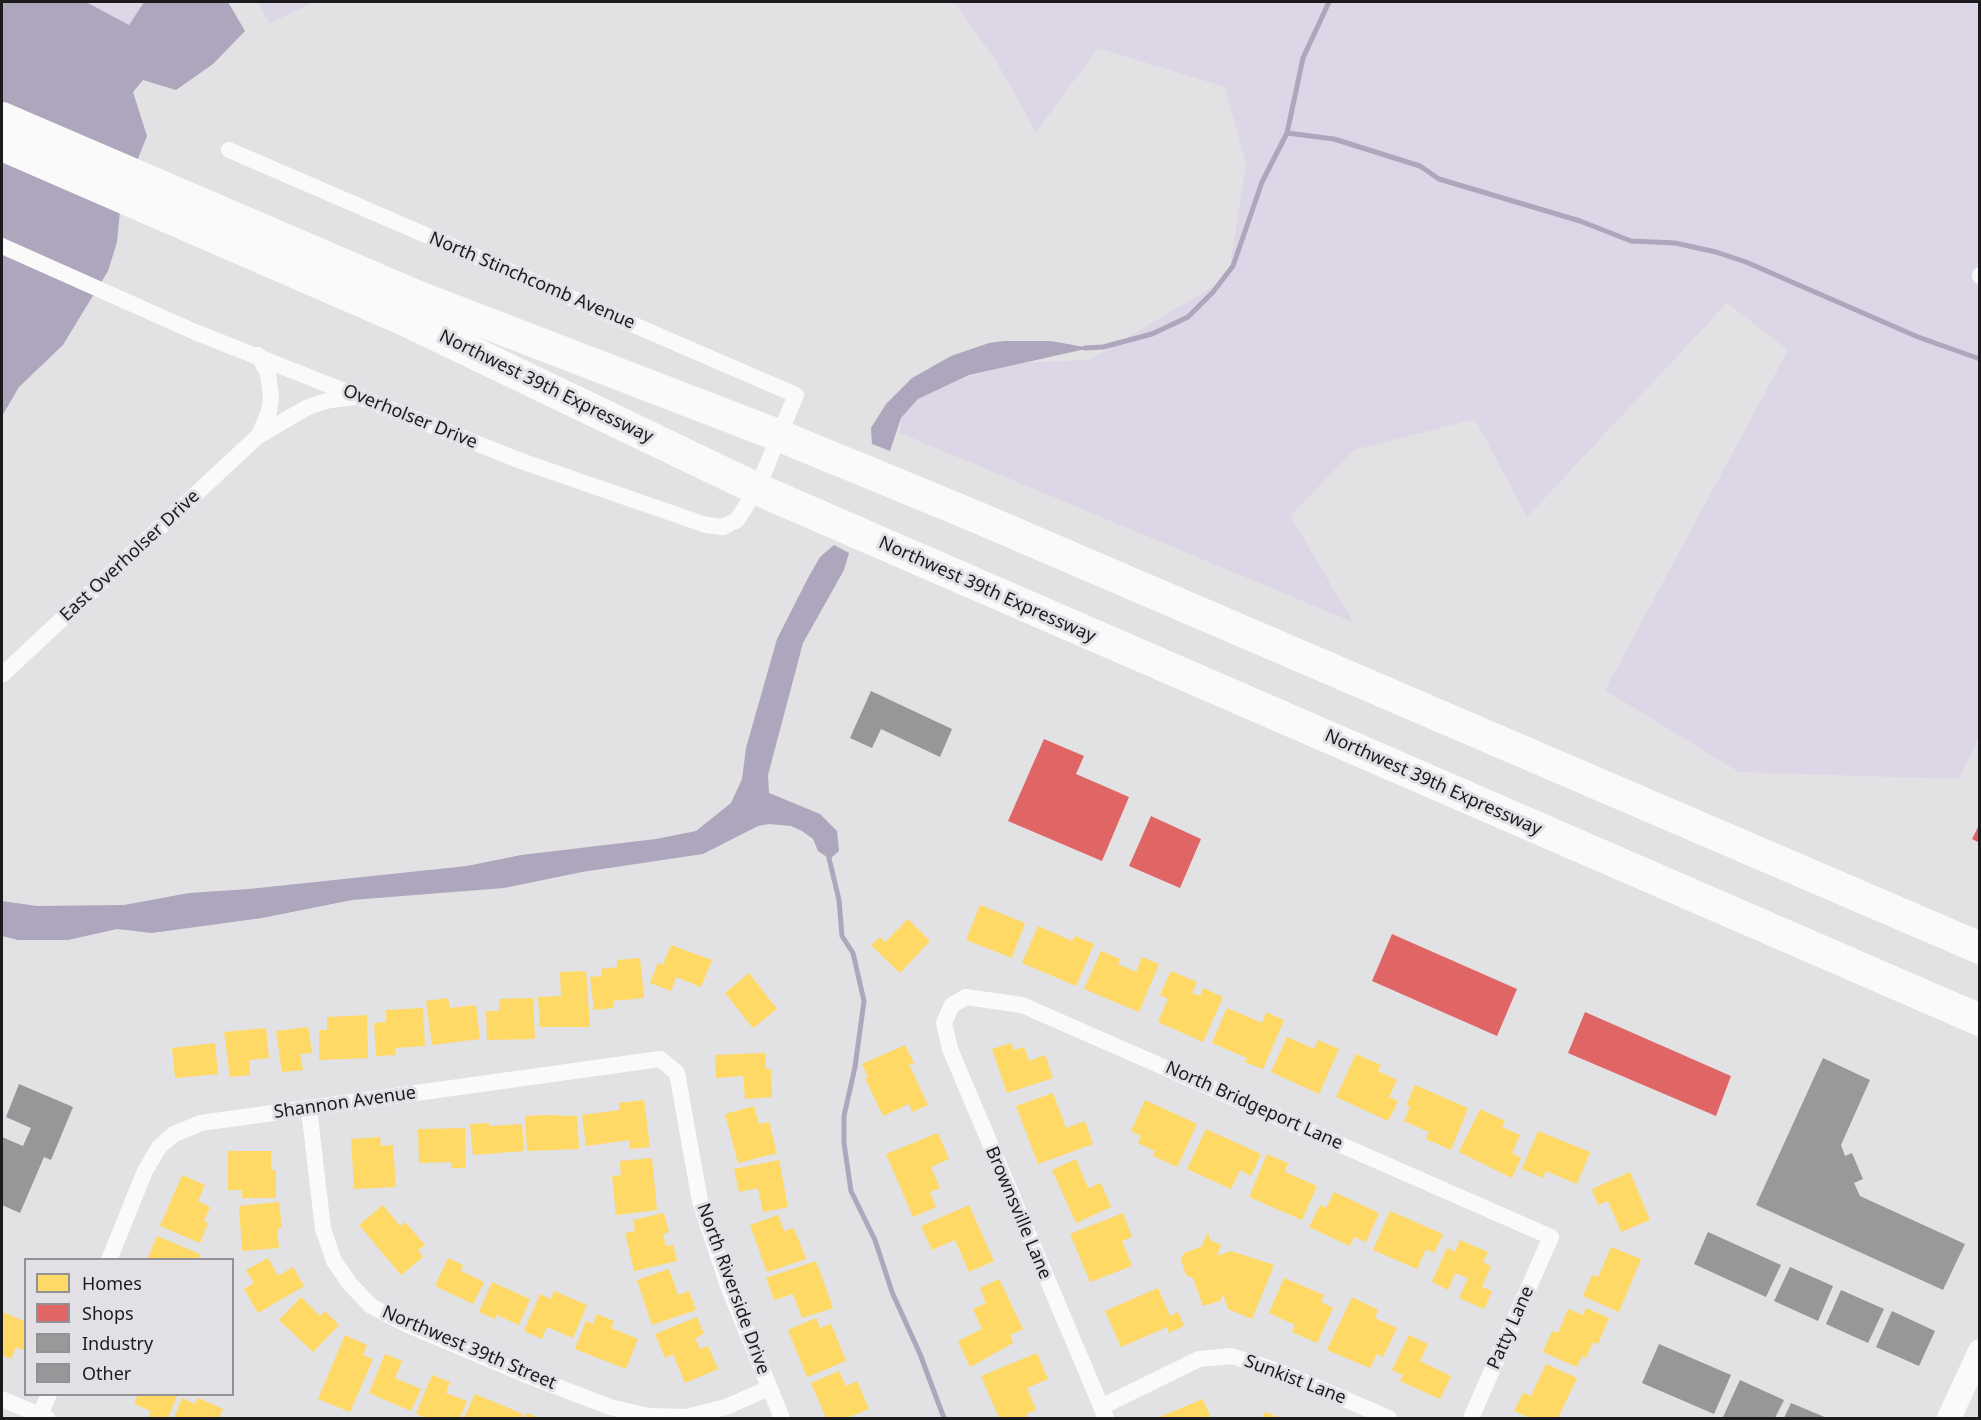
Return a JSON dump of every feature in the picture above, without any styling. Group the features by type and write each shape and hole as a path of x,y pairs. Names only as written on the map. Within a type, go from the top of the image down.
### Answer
{"highway":[{"name":"Northwest 39th Expressway","path":"2,118 174,206 757,489 1980,1020"},
{"name":"Northwest 39th Expressway","path":"2,145 416,296 780,436 1048,547 1980,948"}],"main road":[{"path":"1949,1419 1980,1351"}],"street":[{"name":"North Stinchcomb Avenue","path":"229,150 796,395 780,436"},
{"name":"Overholser Drive","path":"2,246 195,332 258,355 359,397 521,461 706,525 723,527 737,520 757,489 780,436"},
{"name":"East Overholser Drive","path":"258,355 268,373 271,397 269,412 258,436"},
{"name":"East Overholser Drive","path":"2,675 258,436 309,407 330,400 359,397"},
{"name":"North Bridgeport Lane","path":"952,1005 966,998 1022,1005 1551,1238"},
{"name":"Brownsville Lane","path":"952,1005 944,1023 950,1049 1104,1413"},
{"name":"Shannon Avenue","path":"110,1258 145,1171 159,1147 174,1134 201,1123 660,1059"},
{"name":"North Riverside Drive","path":"660,1059 677,1073 700,1201 728,1286 782,1419"},
{"name":"Northwest 39th Street","path":"309,1109 323,1230 334,1261 350,1284 372,1306 410,1326 535,1378 610,1407 648,1416 686,1417 726,1407 769,1388"},
{"name":"Patty Lane","path":"1471,1419 1551,1238"},
{"name":"Sunkist Lane","path":"1104,1413 1199,1359 1232,1356 1284,1373 1389,1419"},
{"path":"2,1399 43,1417 49,1396"}],"shaded area":[{"path":"2,2 86,2 129,25 144,2 228,2 245,31 213,64 176,90 143,80 133,92 147,136 121,201 117,242 108,271 63,345 19,387 2,416"},
{"path":"86,2 144,2 129,25"},
{"path":"258,2 314,2 270,23"},
{"path":"954,2 1979,2 1980,734 1959,779 1739,772 1605,690 1788,350 1727,303 1527,517 1475,419 1354,450 1290,516 1353,622 900,433 901,418 918,399 956,381 1016,363 1089,360 1228,278 1246,164 1225,87 1098,48 1036,132 996,61"},
{"path":"1051,341 1090,348 969,375 918,399 901,418 890,451 872,444 871,428 886,404 912,378 951,356 989,343"},
{"path":"834,545 849,553 844,570 803,643 768,775 769,793 820,814 837,831 839,851 830,859 818,851 813,839 802,831 791,826 769,824 758,826 703,854 582,872 504,888 352,900 262,918 152,933 117,929 68,940 18,940 2,936 2,901 37,906 124,905 189,893 249,889 467,866 521,855 656,839 696,831 731,803 742,779 746,748 777,639 820,557"}],"building: Homes":[{"path":"980,905 1025,923 1012,958 966,940"},
{"path":"908,919 930,941 900,973 871,945 880,937 885,942"},
{"path":"1038,926 1072,941 1075,936 1094,944 1076,986 1022,963"},
{"path":"671,945 712,960 701,987 676,977 671,991 650,983 658,963 663,965"},
{"path":"1101,951 1120,959 1118,964 1136,972 1142,957 1159,964 1139,1012 1084,989"},
{"path":"640,958 644,998 613,1001 613,1008 594,1010 590,977 602,976 601,969 617,967 617,960"},
{"path":"586,971 590,1027 540,1027 538,997 561,996 560,972"},
{"path":"1171,971 1197,982 1192,993 1200,996 1203,988 1223,997 1203,1042 1158,1022 1168,999 1160,995"},
{"path":"749,973 777,1009 753,1028 725,993"},
{"path":"448,998 450,1008 476,1005 480,1039 432,1045 426,1001"},
{"path":"533,998 535,1039 487,1040 486,1011 499,1011 499,999"},
{"path":"423,1008 425,1046 395,1048 396,1055 376,1056 374,1023 386,1022 386,1010"},
{"path":"1227,1008 1262,1023 1266,1012 1284,1020 1263,1069 1245,1062 1247,1058 1212,1043"},
{"path":"367,1015 368,1058 319,1060 319,1030 327,1030 327,1017"},
{"path":"308,1027 312,1053 300,1054 303,1070 282,1072 276,1031"},
{"path":"266,1028 269,1058 249,1060 250,1075 230,1077 224,1032"},
{"path":"1287,1037 1314,1049 1318,1040 1339,1049 1319,1094 1271,1072"},
{"path":"215,1043 218,1074 175,1078 172,1048"},
{"path":"1011,1043 1014,1050 1024,1047 1029,1061 1045,1055 1053,1078 1007,1093 992,1049"},
{"path":"905,1045 914,1063 909,1065 928,1105 912,1112 909,1104 883,1116 865,1078 868,1077 862,1064"},
{"path":"765,1053 766,1069 771,1069 772,1097 745,1099 743,1076 716,1078 715,1055"},
{"path":"1356,1054 1381,1065 1378,1071 1397,1080 1389,1097 1398,1101 1388,1121 1336,1097"},
{"path":"1415,1085 1468,1108 1451,1150 1426,1139 1429,1132 1404,1121 1410,1106 1406,1105"},
{"path":"1053,1093 1066,1128 1085,1121 1093,1144 1038,1164 1016,1106"},
{"path":"644,1100 650,1147 630,1149 629,1140 586,1146 582,1115 620,1110 619,1103"},
{"path":"1145,1100 1197,1124 1177,1167 1153,1156 1155,1151 1138,1143 1141,1136 1131,1131"},
{"path":"754,1106 759,1124 769,1122 777,1153 738,1163 725,1114"},
{"path":"1480,1109 1505,1121 1502,1127 1520,1135 1512,1153 1521,1158 1512,1178 1459,1152"},
{"path":"525,1116 577,1116 579,1149 527,1151"},
{"path":"489,1123 489,1126 522,1124 524,1151 473,1155 470,1124"},
{"path":"465,1128 466,1168 451,1168 451,1162 419,1163 418,1129"},
{"path":"1206,1129 1261,1154 1251,1176 1240,1170 1231,1189 1187,1169"},
{"path":"1538,1131 1590,1152 1577,1184 1546,1171 1543,1178 1522,1169"},
{"path":"938,1133 949,1159 931,1167 940,1188 930,1192 936,1207 913,1217 886,1154"},
{"path":"380,1137 381,1146 393,1145 396,1187 354,1189 351,1139"},
{"path":"228,1151 271,1151 271,1170 276,1170 276,1198 242,1198 242,1190 228,1190"},
{"path":"1267,1154 1288,1163 1285,1172 1317,1186 1302,1220 1249,1197"},
{"path":"652,1158 657,1210 616,1215 612,1176 621,1175 620,1161"},
{"path":"1076,1159 1088,1188 1101,1183 1111,1207 1076,1223 1052,1170"},
{"path":"779,1160 788,1207 763,1212 758,1188 739,1192 734,1169"},
{"path":"1630,1172 1650,1220 1621,1232 1608,1201 1598,1205 1592,1189"},
{"path":"182,1175 205,1185 198,1201 210,1207 204,1221 208,1223 200,1243 160,1226"},
{"path":"1334,1192 1379,1213 1366,1242 1354,1237 1350,1246 1309,1227 1320,1205 1326,1208"},
{"path":"279,1202 282,1228 277,1229 279,1248 242,1251 239,1206"},
{"path":"383,1205 400,1226 405,1222 425,1245 418,1250 423,1257 401,1275 359,1225"},
{"path":"969,1205 994,1261 969,1272 955,1240 932,1250 921,1226"},
{"path":"1390,1211 1443,1234 1434,1253 1426,1249 1417,1269 1373,1250"},
{"path":"664,1213 669,1232 663,1234 666,1246 673,1245 677,1261 634,1271 625,1233 635,1231 633,1220"},
{"path":"1123,1213 1132,1237 1122,1241 1132,1266 1090,1282 1070,1234"},
{"path":"778,1215 784,1231 794,1228 806,1259 767,1272 750,1225"},
{"path":"1208,1232 1210,1240 1221,1245 1217,1256 1231,1251 1274,1265 1252,1319 1228,1309 1223,1294 1220,1301 1203,1306 1193,1278 1186,1275 1181,1260 1184,1253 1201,1247"},
{"path":"157,1236 200,1254 199,1258 148,1258"},
{"path":"1460,1240 1488,1252 1483,1262 1491,1266 1482,1287 1492,1291 1484,1309 1459,1298 1468,1278 1455,1273 1448,1290 1432,1282 1447,1248 1455,1252"},
{"path":"1611,1247 1641,1259 1619,1312 1583,1296 1592,1275 1598,1277"},
{"path":"268,1258 278,1276 293,1267 304,1286 258,1313 244,1289 254,1283 246,1270"},
{"path":"448,1258 463,1265 461,1271 484,1282 473,1304 435,1286"},
{"path":"816,1261 833,1308 802,1318 793,1294 774,1300 766,1278"},
{"path":"669,1269 678,1295 689,1291 696,1310 652,1325 637,1280"},
{"path":"1284,1278 1324,1295 1321,1302 1333,1308 1317,1343 1292,1332 1295,1325 1269,1313"},
{"path":"999,1279 1023,1329 1010,1335 1013,1343 970,1367 958,1341 982,1329 973,1309 986,1303 980,1288"},
{"path":"492,1282 530,1299 519,1325 497,1315 495,1319 479,1312"},
{"path":"1158,1288 1170,1316 1178,1312 1184,1326 1169,1333 1167,1327 1121,1347 1105,1311"},
{"path":"554,1291 587,1305 573,1338 547,1327 542,1339 524,1331 540,1294 551,1299"},
{"path":"301,1297 320,1316 325,1311 339,1325 313,1352 279,1320"},
{"path":"1352,1297 1378,1310 1375,1318 1397,1328 1383,1357 1377,1354 1370,1368 1327,1350"},
{"path":"1586,1308 1609,1318 1598,1344 1593,1342 1586,1358 1582,1356 1577,1367 1543,1352 1552,1331 1558,1333 1568,1309 1583,1315"},
{"path":"3,1312 24,1321 24,1350 16,1347 11,1359 2,1355"},
{"path":"597,1314 614,1321 611,1328 638,1339 626,1369 575,1349 586,1321 593,1324"},
{"path":"697,1317 704,1334 695,1338 700,1349 708,1346 718,1369 685,1383 673,1354 665,1358 655,1334"},
{"path":"816,1318 820,1328 831,1324 846,1361 807,1377 788,1330"},
{"path":"345,1335 367,1345 363,1355 373,1359 350,1412 318,1399"},
{"path":"1409,1335 1428,1344 1420,1361 1451,1376 1440,1399 1400,1381 1403,1375 1392,1370"},
{"path":"1037,1353 1048,1379 1027,1388 1036,1410 1026,1414 1028,1418 999,1418 981,1376"},
{"path":"385,1354 402,1361 395,1378 421,1389 411,1411 369,1393"},
{"path":"1546,1364 1577,1378 1558,1418 1530,1418 1514,1411 1523,1393 1531,1396"},
{"path":"839,1371 846,1386 857,1381 869,1409 847,1418 826,1418 811,1383"},
{"path":"432,1375 450,1382 446,1393 467,1401 460,1418 426,1418 416,1414"},
{"path":"475,1394 523,1414 521,1418 464,1418"},
{"path":"137,1396 177,1396 168,1418 148,1418 151,1411 134,1404"},
{"path":"182,1398 195,1404 198,1398 223,1409 219,1418 174,1418"},
{"path":"1203,1399 1211,1418 1157,1418"},
{"path":"1265,1412 1281,1418 1262,1418"},
{"path":"527,1413 540,1418 524,1418"}],"building: Shops":[{"path":"1044,739 1084,756 1076,774 1129,797 1102,861 1008,821"},
{"path":"1151,816 1201,839 1180,888 1129,866"},
{"path":"1980,823 1980,843 1972,839"},
{"path":"1392,934 1517,989 1497,1036 1372,981"},
{"path":"1585,1012 1731,1076 1716,1116 1568,1053"}],"building: Industry":[{"path":"1823,1058 1870,1080 1841,1145 1845,1156 1852,1153 1863,1179 1854,1183 1860,1196 1965,1244 1943,1290 1756,1205"}],"building: Other":[{"path":"871,691 952,729 940,757 881,729 872,748 850,738"},
{"path":"19,1084 73,1107 51,1160 44,1157 20,1213 2,1205 2,1137 23,1146 31,1128 6,1117"},
{"path":"1708,1232 1781,1265 1766,1297 1694,1264"},
{"path":"1790,1267 1833,1286 1818,1321 1774,1301"},
{"path":"1841,1290 1884,1309 1868,1343 1826,1324"},
{"path":"1892,1311 1935,1331 1919,1366 1876,1347"},
{"path":"1659,1344 1731,1375 1714,1414 1642,1383"},
{"path":"1740,1380 1784,1400 1775,1418 1723,1417"},
{"path":"1791,1403 1827,1418 1784,1418"}],"waterway":[{"path":"1085,348 1103,347 1152,334 1188,317 1213,292 1233,266 1262,182 1287,133 1303,58 1329,2"},
{"path":"1287,133 1334,139 1420,166 1439,179 1580,221 1631,241 1675,243 1716,252 1746,262 1918,337 1980,359"},
{"path":"828,854 839,900 842,936 853,953 864,1001 855,1067 844,1116 844,1143 851,1191 875,1240 892,1292 920,1354 944,1418"}]}
